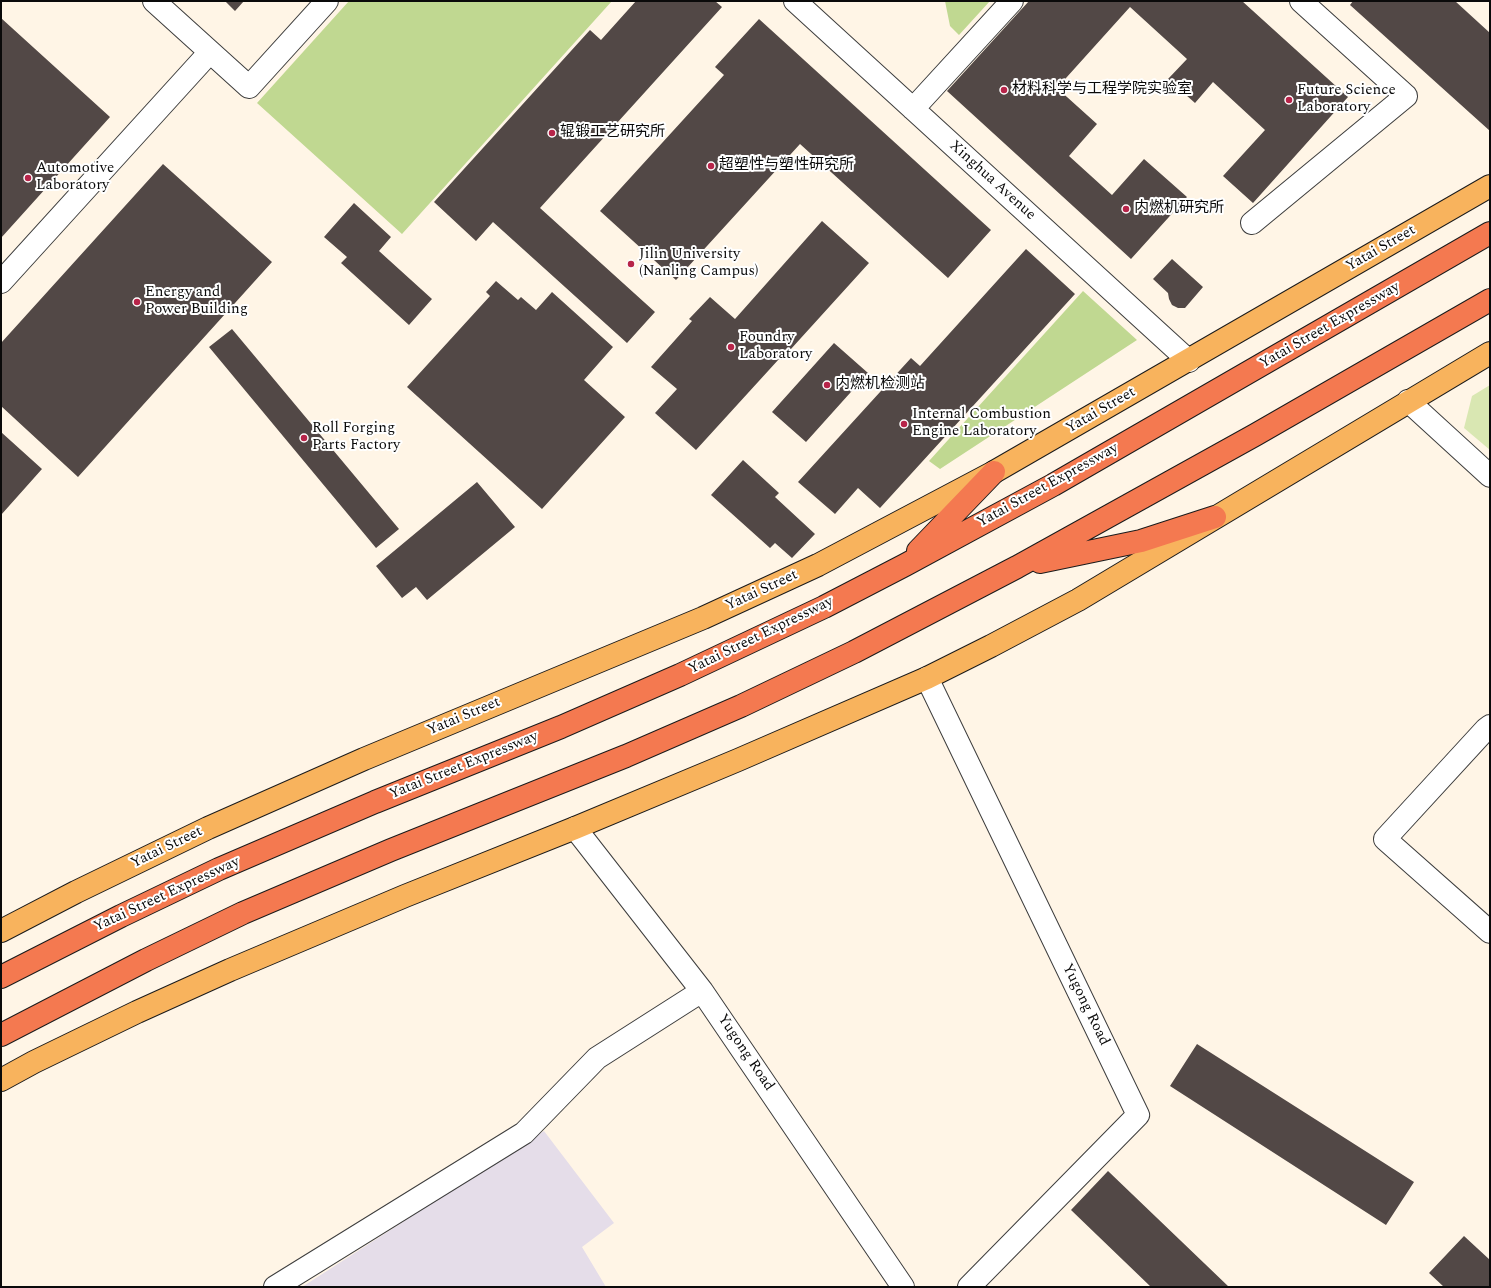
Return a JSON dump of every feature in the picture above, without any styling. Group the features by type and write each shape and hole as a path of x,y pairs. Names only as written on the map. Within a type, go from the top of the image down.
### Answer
{"highway":[{"name":"Yatai Street Expressway","path":"1,977 121,916 219,869 375,802 561,727 680,675 824,607 1053,485 1490,233"},
{"path":"1,1035 146,960 243,913 391,850 626,756 741,706 854,652 1017,567 1255,435 1490,300"},
{"path":"905,565 994,472"},
{"path":"1017,567 1141,542 1214,517"}],"main road":[{"name":"Yatai Street","path":"1,931 76,892 208,828 364,759 711,614 818,565 994,472 1189,361 1490,186"},
{"path":"1,1080 41,1058 124,1018 230,970 405,896 575,828 745,757 927,678 1078,600 1214,517 1490,353"}],"street":[{"path":"154,1 249,87 326,1"},
{"name":"Xinghua Avenue","path":"795,1 1189,361"},
{"path":"913,109 1012,1"},
{"path":"1252,223 1406,96 1306,3"},
{"path":"1,282 210,52"},
{"path":"1408,402 1490,476"},
{"name":"Yugong Road","path":"927,678 1138,1115 969,1287"},
{"path":"1489,729 1385,839 1490,932"},
{"name":"Yugong Road","path":"575,828 702,990 902,1287"},
{"path":"275,1287 524,1133 597,1058 702,990"}],"shaded area":[{"path":"544,1131 614,1223 582,1247 606,1287 302,1287"}],"green space":[{"path":"349,1 612,1 402,234 257,103"},
{"path":"945,1 990,1 959,35 950,26"},
{"path":"1083,291 1137,340 940,469 929,461"},
{"path":"1490,385 1490,450 1464,428 1472,396"}],"building":[{"path":"225,1 244,1 235,11"},
{"name":"辊锻工艺研究所","path":"636,1 715,1 722,7 540,208 655,312 627,343 493,222 476,241 434,202 590,30 601,40"},
{"path":"1029,1 1242,1 1348,97 1253,203 1223,176 1265,130 1213,82 1195,103 1168,79 1187,59 1130,7 1057,88 1097,124 1069,156 1112,195 1144,159 1187,197 1131,259 947,91"},
{"path":"1353,1 1455,1 1490,33 1490,131 1350,5"},
{"name":"Automotive Laboratory","path":"1,18 110,117 1,238"},
{"name":"超塑性与塑性研究所","path":"759,19 991,230 948,278 800,144 676,280 600,211 724,75 715,67"},
{"name":"Energy and Power Building","path":"163,164 272,262 78,477 1,406 1,343"},
{"path":"354,203 391,237 379,251 432,299 409,325 341,263 347,257 324,237"},
{"name":"Foundry Laboratory","path":"822,221 869,263 781,360 779,359 696,450 655,413 677,389 651,367 692,321 689,319 710,297 735,319"},
{"name":"Internal Combustion Engine Laboratory","path":"1026,249 1075,294 880,508 858,488 835,514 798,482 911,358 920,366"},
{"path":"1172,259 1203,287 1185,308 1178,308 1172,305 1168,293 1153,279"},
{"path":"496,281 518,300 521,297 536,310 552,292 613,347 584,380 625,417 542,509 407,387 490,296 486,292"},
{"name":"Roll Forging Parts Factory","path":"232,329 399,529 376,548 209,347"},
{"name":"内燃机检测站","path":"834,343 868,373 806,442 772,412"},
{"path":"1,432 42,469 1,515"},
{"path":"743,460 779,493 775,497 815,534 792,558 775,543 770,548 711,495"},
{"path":"477,482 515,527 427,600 416,587 402,598 376,566"},
{"path":"1197,1044 1414,1182 1386,1225 1170,1086"},
{"path":"1108,1171 1229,1287 1151,1287 1071,1210"},
{"path":"1464,1236 1490,1260 1490,1287 1444,1287 1429,1273"}],"place":[{"name":"材料科学与工程学院实验室","path":"1004,90"},
{"name":"Future Science Laboratory","path":"1289,100"},
{"name":"辊锻工艺研究所","path":"552,133"},
{"name":"超塑性与塑性研究所","path":"711,166"},
{"name":"Automotive Laboratory","path":"28,178"},
{"name":"内燃机研究所","path":"1126,209"},
{"name":"Jilin University (Nanling Campus)","path":"631,264"},
{"name":"Energy and Power Building","path":"137,302"},
{"name":"Foundry Laboratory","path":"731,347"},
{"name":"内燃机检测站","path":"827,385"},
{"name":"Internal Combustion Engine Laboratory","path":"904,424"},
{"name":"Roll Forging Parts Factory","path":"304,438"}]}
